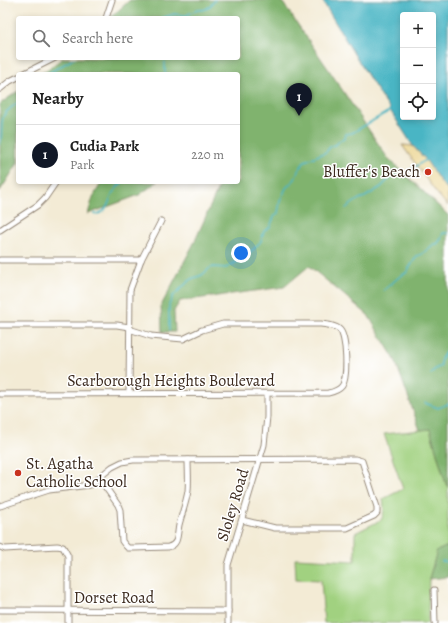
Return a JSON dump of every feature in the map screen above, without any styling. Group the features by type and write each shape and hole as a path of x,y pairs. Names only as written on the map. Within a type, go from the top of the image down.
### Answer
{"street":[{"path":"107,16 112,0"},
{"path":"27,72 51,60"},
{"path":"0,89 16,78"},
{"path":"0,230 38,205 55,184"},
{"path":"129,393 130,290 141,260 161,221"},
{"path":"0,260 141,260"},
{"path":"0,325 107,324 129,328"},
{"name":"Scarborough Heights Boulevard","path":"0,394 328,393 340,387 343,382 346,346 344,337 340,330 334,326 321,324 223,324 202,330 183,339 151,336 129,328"},
{"name":"Sloley Road","path":"228,623 228,566 260,460 266,433 267,394"},
{"path":"0,506 49,490 90,485 112,467 122,462 133,460 355,459 362,461 377,507 377,513 374,516 347,528 275,528 242,520"},
{"path":"99,478 118,504 120,510 122,541 128,548 168,547 172,546 176,542 179,524 184,510 188,490 188,460"},
{"path":"0,548 63,547 68,556 68,623"},
{"path":"434,590 434,623"},
{"name":"Dorset Road","path":"0,610 228,611"}],"green space":[{"path":"130,0 281,0 387,157 448,215 448,487 430,429 420,430 395,360 368,315 309,266 284,287 180,301 174,311 175,332 162,332 161,306 194,243 220,184 240,184 240,72 44,72 60,60 240,60 240,16 112,16"},
{"path":"16,92 16,166 0,191 0,104"},
{"path":"101,184 154,184 139,195 88,214 93,197"},
{"path":"430,429 448,487 448,546 437,551 429,579 428,623 324,623 321,580 296,579 295,558 355,561 355,533 381,520 384,512 383,499 403,489 384,434"},
{"path":"448,546 448,577 429,579 437,551"}],"sand":[{"name":"Bluffer's Beach","path":"402,145 413,146 426,160 442,184 448,189 448,206 435,191"}],"water":[{"path":"322,0 448,0 448,189 442,184 426,160 413,146 354,54"}],"waterway":[{"path":"184,16 197,9 202,10 207,8 215,0"},
{"path":"168,16 174,14 184,15"},
{"path":"50,72 72,60"},
{"path":"165,62 165,72"},
{"path":"0,144 4,115 16,104"},
{"path":"169,331 169,305 173,296 191,279 202,275 210,268 226,268 240,260 256,247 261,241 264,231 270,227 274,217 278,213 280,201 286,188 295,179 298,171 305,161 326,152 330,147 337,144 345,137 346,134 352,133 391,110"},
{"path":"346,208 381,187 391,177 406,173 426,160"},
{"path":"94,214 103,212 113,193 121,184"},
{"path":"384,290 406,273 417,256 422,254 434,244 437,244 443,233 448,233"},
{"path":"431,374 435,369 441,366 441,359 448,348"},
{"path":"425,403 438,408 448,404"},
{"path":"442,561 448,562"}],"place":[{"name":"Cudia Park","path":"299,116"},
{"name":"Bluffer's Beach","path":"428,172"},
{"name":"St. Agatha Catholic School","path":"18,473"}]}
